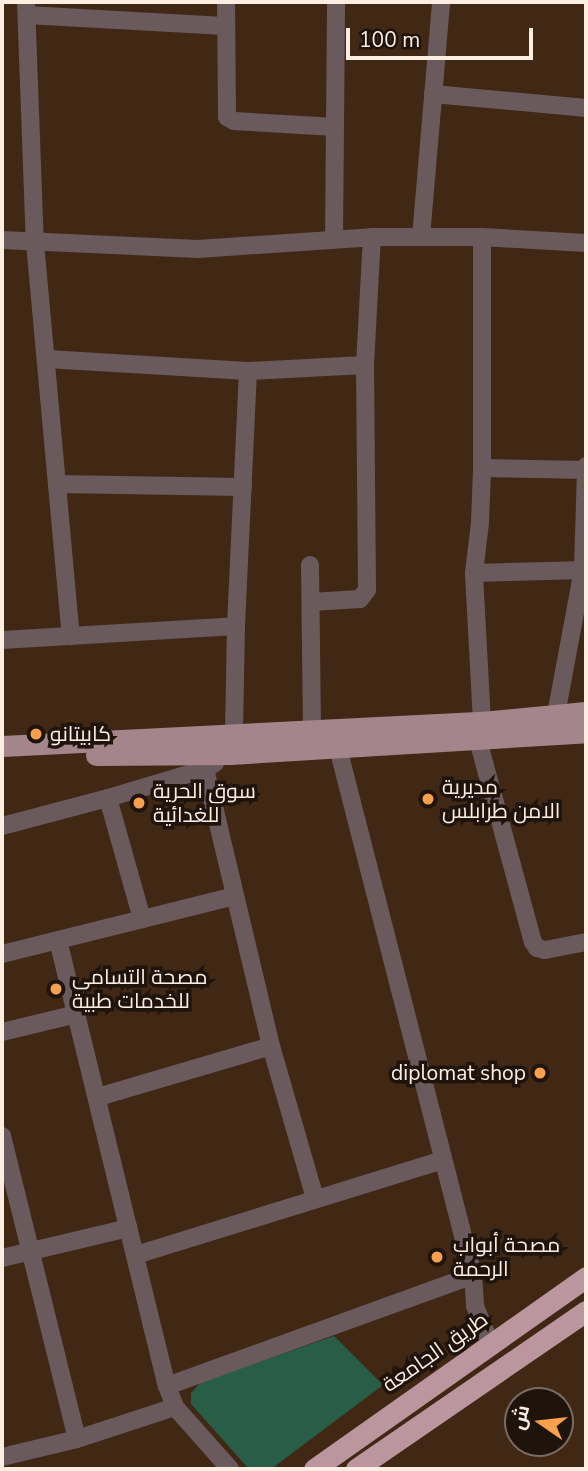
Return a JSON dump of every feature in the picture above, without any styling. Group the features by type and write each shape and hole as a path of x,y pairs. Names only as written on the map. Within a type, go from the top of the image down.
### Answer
{"highway":[{"name":"طريق الجامعة","path":"314,1469 586,1277"},
{"path":"363,1468 586,1311"}],"main road":[{"path":"2,746 232,745 338,748 480,731 556,715 586,712"},
{"path":"2,760 232,745 312,730 586,732"}],"street":[{"path":"124,2 124,20"},
{"path":"226,2 224,108 227,117 234,121 335,127"},
{"path":"334,239 336,2"},
{"path":"421,237 441,2"},
{"path":"71,636 35,243 26,8 124,20 225,26"},
{"path":"433,94 586,108"},
{"path":"2,240 198,250 372,236 482,237 586,243"},
{"path":"312,603 360,599 367,590 365,365 372,236"},
{"path":"482,237 482,468 480,523 474,573 480,731 533,942 537,948 545,950 586,942"},
{"path":"47,359 248,371 365,365"},
{"path":"2,826 205,769 232,745 248,371"},
{"path":"482,468 586,469 585,570 556,715"},
{"path":"57,484 243,487"},
{"path":"310,565 312,730"},
{"path":"474,573 585,570"},
{"path":"2,640 236,626"},
{"path":"338,748 473,1275 475,1306 490,1343"},
{"path":"205,769 271,1046 314,1198"},
{"path":"108,798 142,919"},
{"path":"2,954 234,895"},
{"path":"58,940 167,1386 175,1407 230,1469"},
{"path":"2,1032 77,1014"},
{"path":"98,1097 271,1046"},
{"path":"2,1136 77,1439"},
{"path":"136,1255 442,1160"},
{"path":"2,1258 129,1228"},
{"path":"167,1386 473,1275"},
{"path":"2,1457 77,1439 175,1407"}],"green space":[{"path":"334,1336 383,1385 271,1469 249,1469 191,1404 191,1393 201,1382"}],"place":[{"name":"كابيتانو","path":"36,734"},
{"name":"مديرية الامن طرابلس","path":"428,799"},
{"name":"سوق الحرية للغدائية","path":"139,803"},
{"name":"مصحة التسامي للخدمات طبية","path":"56,989"},
{"name":"diplomat shop","path":"540,1073"},
{"name":"مصحة أبواب الرحمة","path":"437,1257"}]}
